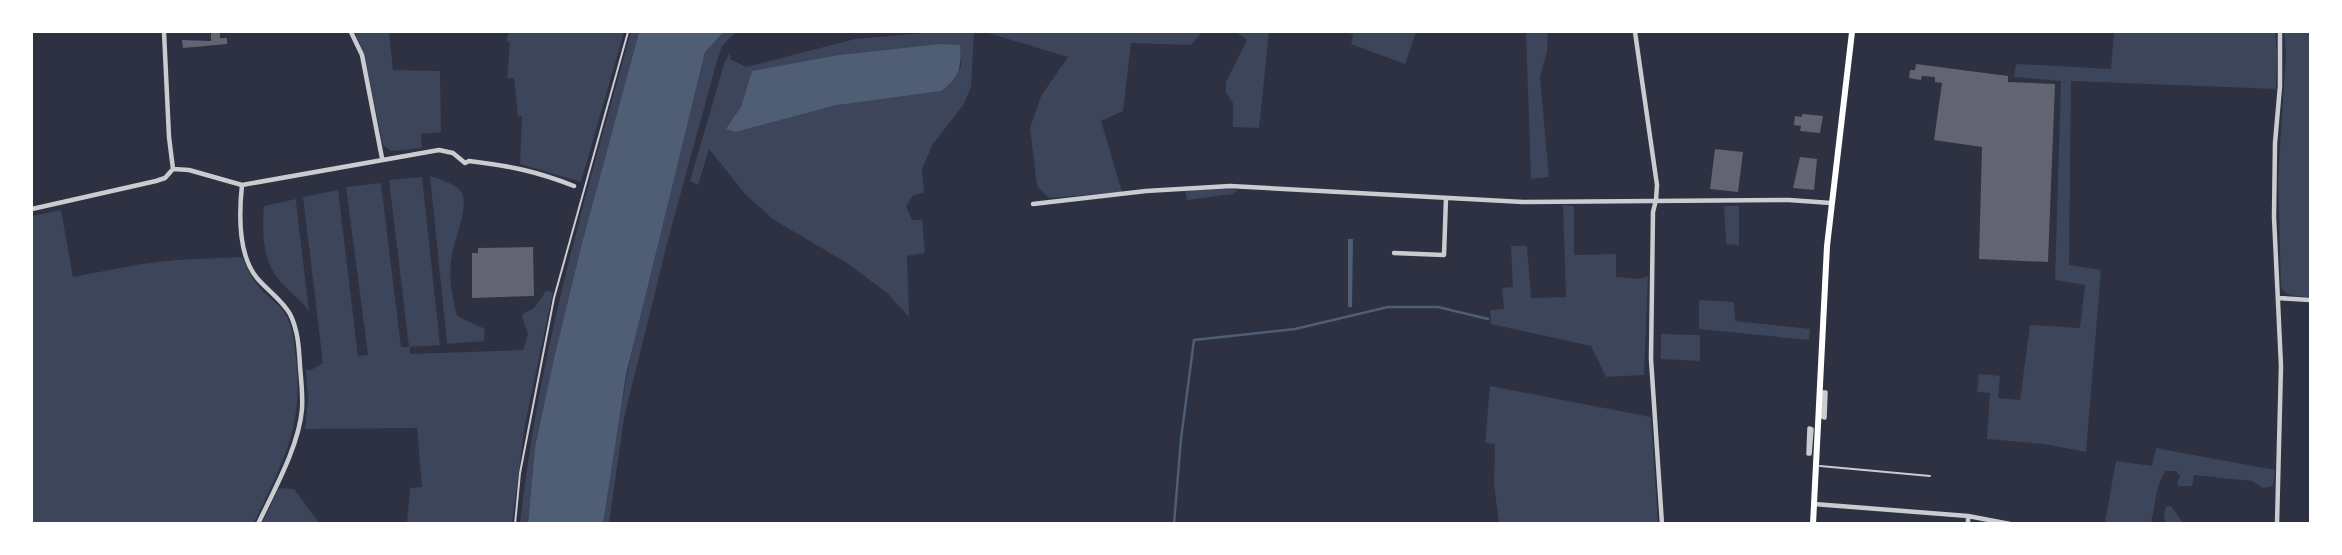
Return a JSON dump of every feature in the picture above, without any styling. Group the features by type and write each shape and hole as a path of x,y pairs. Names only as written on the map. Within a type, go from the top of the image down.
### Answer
{"main road":[{"path":"1813,523 1831,204 1852,32"}],"street":[{"path":"32,209 156,181 165,178 173,169 164,32"},
{"path":"351,32 362,55 383,158"},
{"path":"1635,32 1655,166 1651,359 1662,523"},
{"path":"2277,523 2281,418 2274,217 2275,143 2281,76 2280,32"},
{"path":"173,169 189,170 242,185 439,150 453,153 464,163 469,161 516,166 540,172 574,186"},
{"path":"242,185 240,205 248,261 255,275 288,310 296,331 302,390 298,428 258,523"},
{"path":"1033,204 1146,191 1230,186 1523,202 1789,200 1831,204"},
{"path":"1394,253 1444,256 1446,198"},
{"path":"2278,298 2311,300"},
{"path":"1823,392 1826,392 1825,418 1822,418 1823,392"},
{"path":"1809,428 1811,428 1811,454 1808,454 1809,428"},
{"path":"1813,504 1968,516 2010,523"},
{"path":"1968,516 1968,523"}],"lane":[{"path":"515,523 520,473 554,298 628,32"},
{"path":"574,186 583,190"},
{"path":"1815,466 1930,476"}],"shaded area":[{"path":"355,32 389,32 393,70 440,71 441,132 421,134 422,148 391,151 383,145 364,54"},
{"path":"509,32 624,32 581,182 520,164 522,116 518,116 514,78 507,78 510,43 506,40"},
{"path":"631,32 639,32 554,358 535,447 528,523 520,524 528,461 551,337 581,214"},
{"path":"639,32 724,32 705,52 626,375 603,523 528,523 535,447 554,358"},
{"path":"724,32 736,32 722,46 717,61 669,236 624,418 609,523 603,524 621,404 661,227 705,52"},
{"path":"936,32 974,32 971,87 964,104 933,144 922,169 924,193 913,195 906,206 912,220 922,220 925,253 907,256 909,317 887,293 847,263 774,220 746,195 709,149 698,185 690,181 724,64 730,52 730,59 746,67 855,39","holes":["960,45 961,68 837,105 736,132 752,71"]},
{"path":"985,32 1202,32 1191,45 1131,43 1123,111 1101,121 1122,192 1049,198 1037,186 1030,128 1041,96 1068,57"},
{"path":"1236,32 1269,32 1259,128 1233,127 1233,103 1226,93 1226,82 1247,40"},
{"path":"1337,32 1416,32 1405,64 1351,44 1353,34"},
{"path":"1526,32 1548,32 1547,52 1540,77 1549,177 1531,179"},
{"path":"2114,32 2275,32 2276,89 2071,81 2069,265 2101,270 2086,452 2044,444 1987,439 1990,393 1977,392 1979,374 2000,376 1998,398 2020,400 2030,325 2080,328 2085,285 2055,280 2061,81 2014,77 2016,64 2111,69"},
{"path":"2284,32 2310,32 2310,297 2289,294 2281,286 2278,178 2286,54"},
{"path":"941,44 960,45 960,66 952,82 941,91 837,105 736,132 726,129 741,107 752,71 839,55"},
{"path":"430,176 454,185 463,196 463,212 451,263 452,293 457,316 485,329 484,341 447,344"},
{"path":"422,177 440,345 410,347 410,354 523,350 528,334 522,317 524,313 534,308 546,291 553,292 525,424 512,523 407,523 410,488 422,487 417,428 305,429 308,399 306,370 323,363 303,197 338,190 358,356 368,355 346,187 381,183 401,347 409,347 389,180"},
{"path":"1219,188 1238,190 1232,194 1187,200 1185,191"},
{"path":"296,199 309,312 273,272 264,245 264,206"},
{"path":"1563,205 1574,206 1574,255 1616,254 1616,277 1640,279 1648,276 1644,375 1606,377 1591,346 1491,324 1490,310 1504,309 1502,288 1513,287 1511,246 1527,246 1531,298 1566,297"},
{"path":"1724,206 1739,206 1739,245 1726,244"},
{"path":"61,210 73,277 141,264 242,257 258,285 285,313 294,343 297,405 294,425 282,463 254,523 32,523 32,216"},
{"path":"1348,239 1353,239 1352,307 1348,307"},
{"path":"1699,300 1734,302 1735,321 1810,329 1809,340 1699,329"},
{"path":"1661,334 1700,335 1700,361 1661,359"},
{"path":"1490,386 1651,417 1658,523 1499,523 1494,484 1495,444 1485,443"},
{"path":"2156,448 2275,470 2273,486 2263,488 2252,481 2194,475 2192,486 2179,486 2177,484 2180,476 2176,471 2166,471 2158,488 2151,523 2105,523 2116,461 2152,466"},
{"path":"279,488 294,489 319,523 262,523"},
{"path":"2171,506 2183,523 2165,523 2166,507"}],"building":[{"path":"211,32 220,32 220,38 227,38 227,44 183,48 182,40 211,41"},
{"path":"1916,64 2008,76 2008,82 2055,84 2048,262 1979,259 1982,147 1934,140 1942,83 1935,82 1935,77 1922,76 1921,80 1909,78 1910,70 1915,70"},
{"path":"1802,114 1823,116 1820,133 1800,131 1801,126 1794,125 1795,116 1802,117"},
{"path":"1715,149 1743,152 1738,192 1710,189"},
{"path":"1800,157 1817,159 1814,190 1793,188"},
{"path":"533,247 534,296 472,298 472,253 478,253 478,248"}],"waterway":[{"path":"1174,524 1181,439 1194,340 1295,329 1388,307 1438,307 1488,319"}]}
